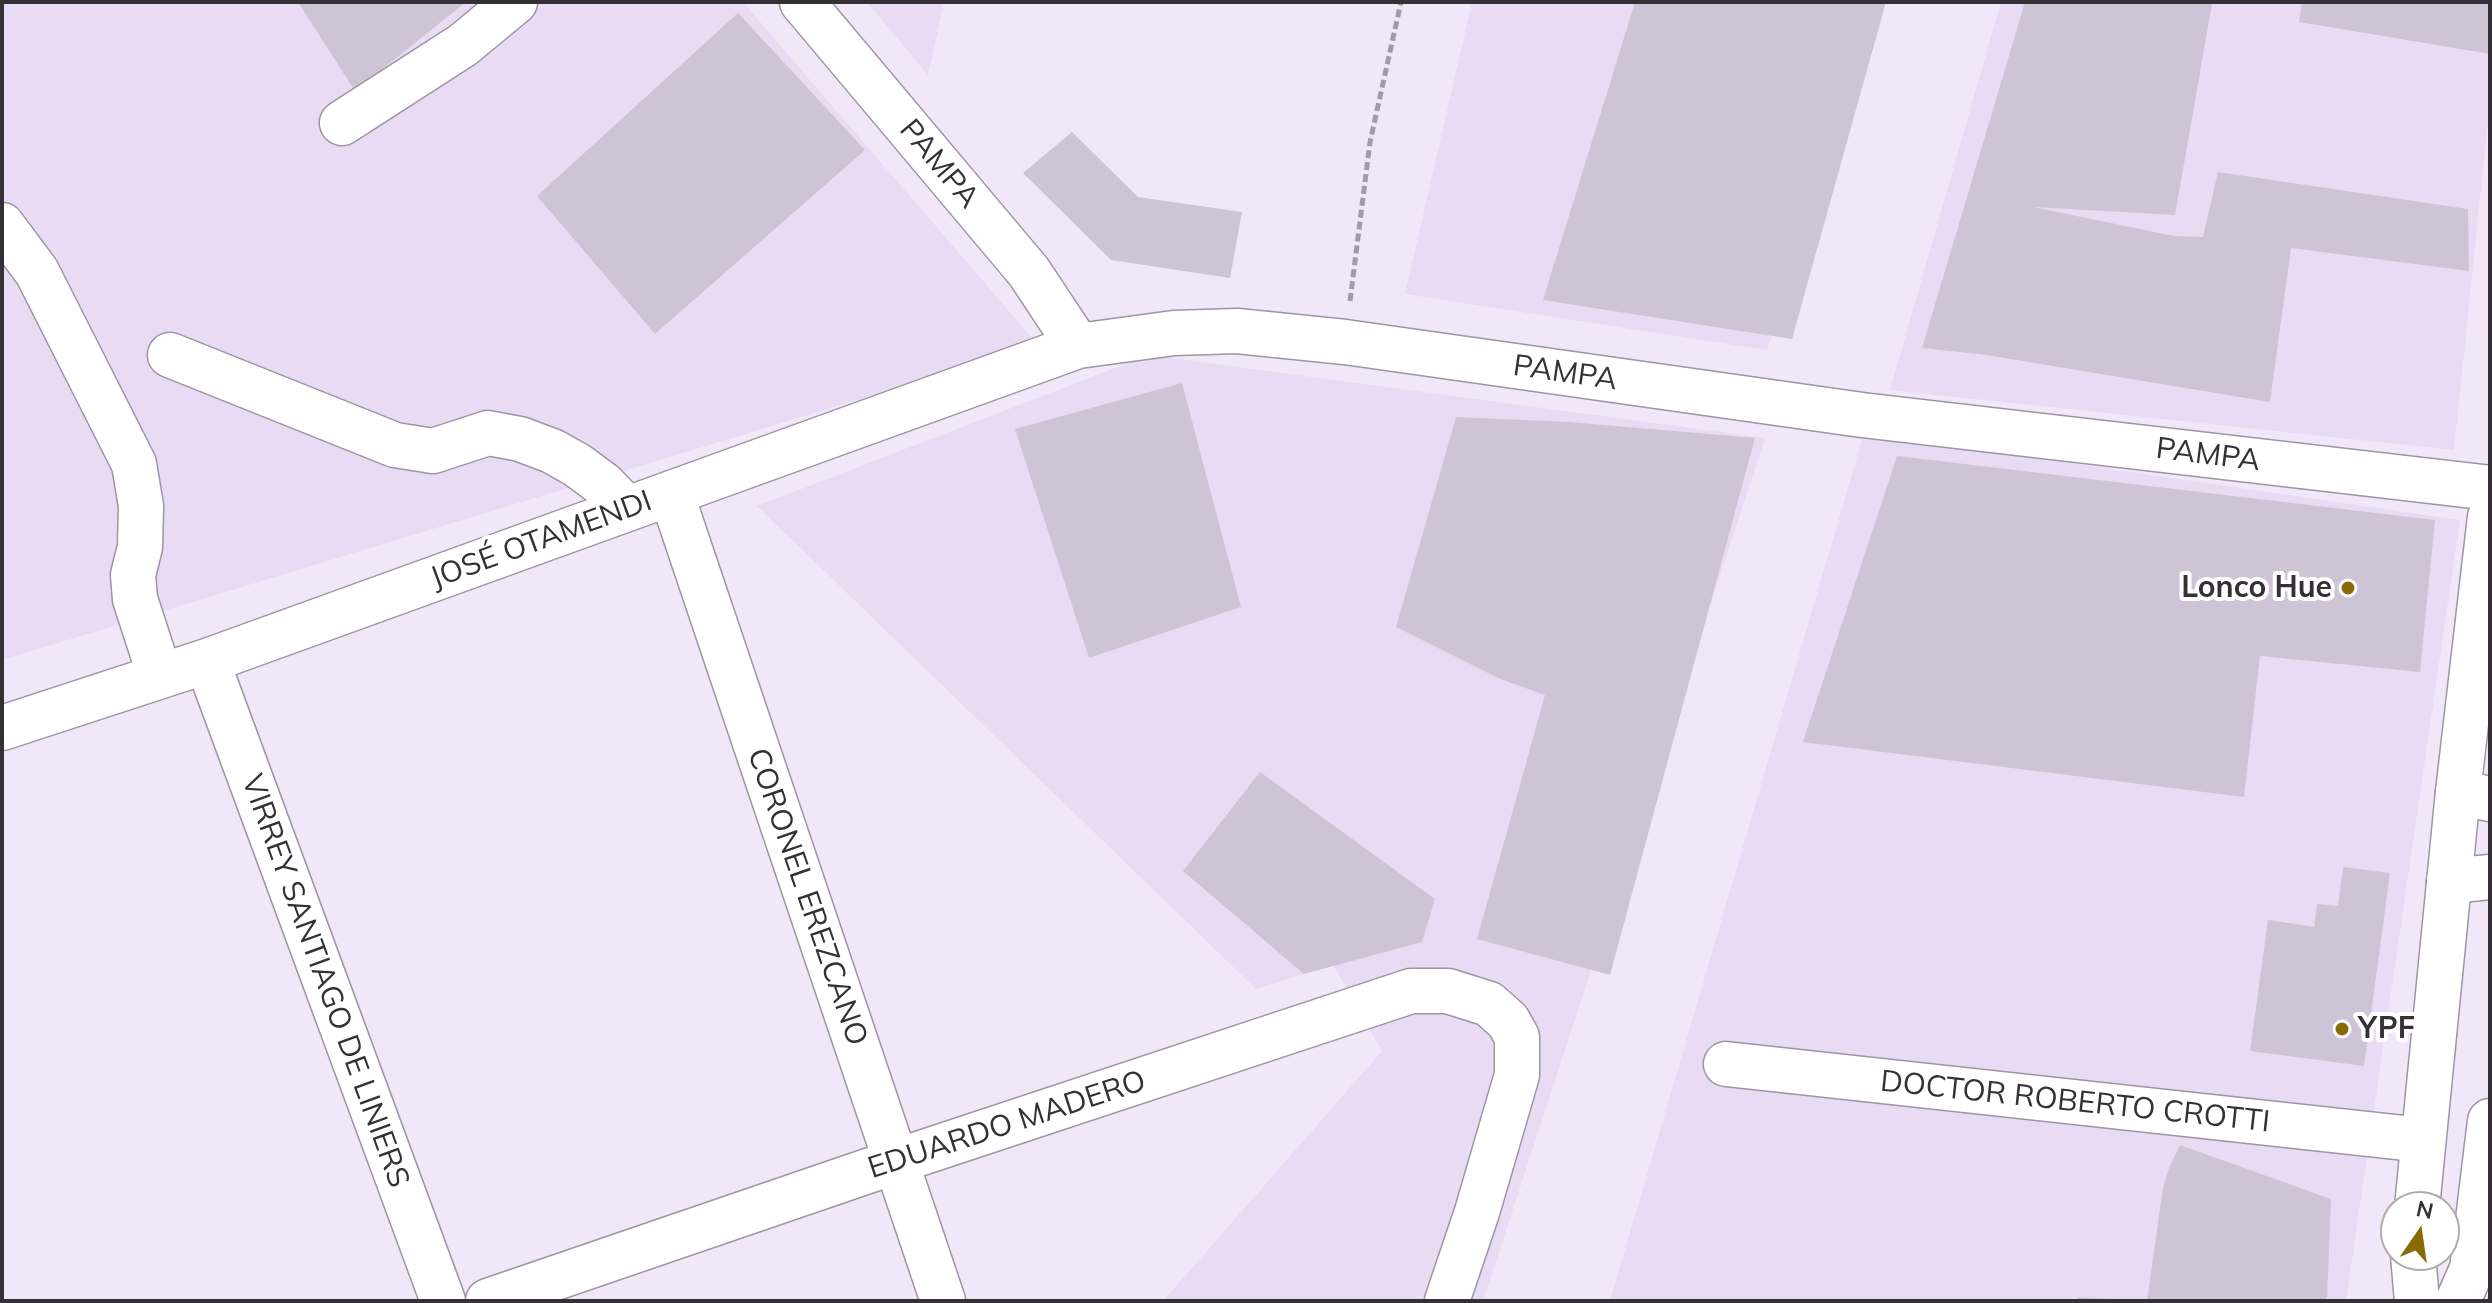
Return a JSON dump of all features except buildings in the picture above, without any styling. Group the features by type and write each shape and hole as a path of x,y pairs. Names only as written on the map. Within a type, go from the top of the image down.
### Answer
{"street":[{"path":"342,123 463,45 515,2"},
{"name":"PAMPA","path":"802,2 1029,272 1078,346 1174,333 1237,331 1345,342 1862,415 2490,488"},
{"path":"2,225 37,272 134,464 141,506 140,547 133,575 135,599 160,676"},
{"name":"JOSÉ OTAMENDI","path":"2,728 207,661 1078,346"},
{"path":"170,355 395,445 433,451 488,433 520,439 577,465 604,485 627,509"},
{"name":"CORONEL EREZCANO","path":"671,493 943,1301"},
{"path":"2418,1191 2423,1140 2469,879 2490,517"},
{"name":"VIRREY SANTIAGO DE LINIERS","path":"207,661 443,1301"},
{"name":"EDUARDO MADERO","path":"488,1301 897,1161 1411,991 1448,991 1489,1004 1508,1021 1517,1037 1517,1075 1447,1301"},
{"name":"DOCTOR ROBERTO CROTTI","path":"1726,1064 2423,1140"},
{"path":"2458,1301 2472,1269 2490,1121"},
{"path":"2414,1271 2417,1301"}],"path":[{"path":"1345,342 1370,142 1401,2"}],"shaded area":[{"path":"2,2 743,2 1038,345 2,660"},
{"path":"867,2 944,2 928,75"},
{"path":"1472,2 1873,2 1767,350 1405,294"},
{"path":"2001,2 2490,2 2490,102 2454,450 1890,390"},
{"path":"1149,355 1765,438 1483,1301 1163,1301 1382,1051 1333,965 1256,989 757,506"},
{"path":"1864,433 2460,520 2346,1301 1610,1301"}],"place":[{"name":"Lonco Hue","path":"2348,588"},
{"name":"YPF","path":"2342,1029"}]}
